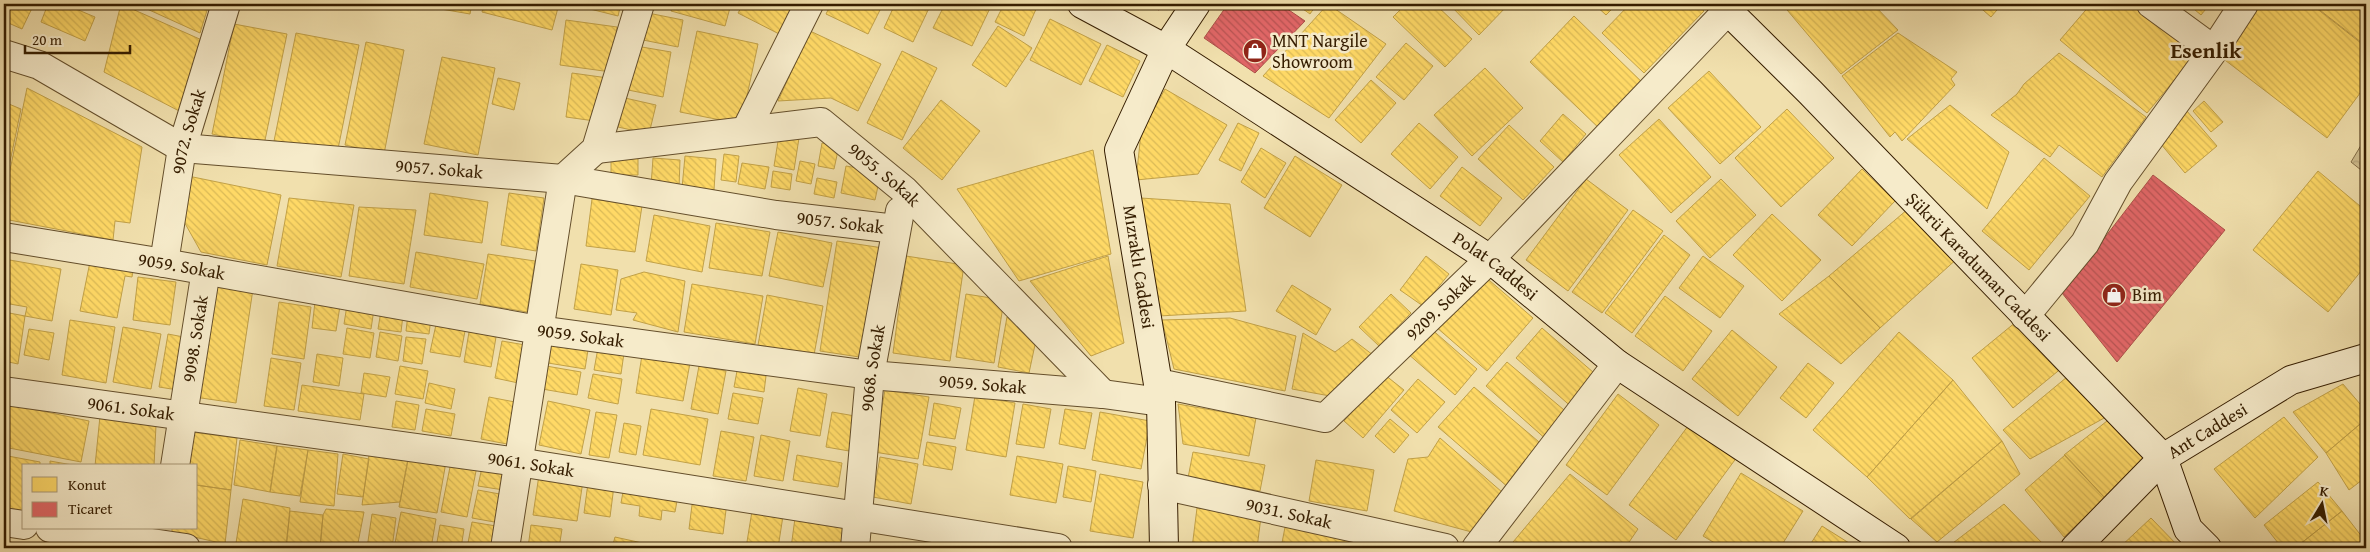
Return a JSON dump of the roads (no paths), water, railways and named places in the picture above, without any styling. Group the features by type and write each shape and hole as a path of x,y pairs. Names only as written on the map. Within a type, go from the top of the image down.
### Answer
{"street":[{"name":"9072. Sokak","path":"164,263 182,148 226,4"},
{"path":"505,548 563,179 596,149 640,4"},
{"path":"746,130 809,4"},
{"name":"Polat Caddesi","path":"1082,4 1166,49 1490,259 1616,364 1896,548"},
{"name":"Mızraklı Caddesi","path":"1164,548 1159,393 1119,150 1166,49 1196,4"},
{"path":"2151,4 2214,50"},
{"path":"2024,316 2086,243 2118,182 2214,50 2244,4"},
{"name":"9209. Sokak","path":"1159,393 1325,418 1490,259 1728,6"},
{"name":"Şükrü Karaduman Caddesi","path":"1728,6 2024,316 2163,458 2188,529 2207,548"},
{"name":"9057. Sokak","path":"4,54 39,65 182,148 563,179 776,215 896,229"},
{"name":"9055. Sokak","path":"596,149 821,122 904,190 1103,394"},
{"name":"9068. Sokak","path":"855,548 870,375 904,190"},
{"name":"9059. Sokak","path":"4,238 206,270 539,330 870,375 1103,394 1159,393"},
{"name":"9098. Sokak","path":"175,464 206,270"},
{"name":"Ant Caddesi","path":"2075,548 2163,458 2291,380 2366,358"},
{"path":"1476,548 1616,364"},
{"name":"9061. Sokak","path":"4,391 518,462 1058,548"},
{"name":"9031. Sokak","path":"1162,485 1445,548"},
{"path":"4,522 22,524"},
{"path":"67,530 168,542"}],"place":[{"name":"MNT Nargile Showroom","path":"1255,51"},
{"name":"Bim","path":"2114,295"}],"district":[{"name":"Esenlik","path":"2206,50"}]}
